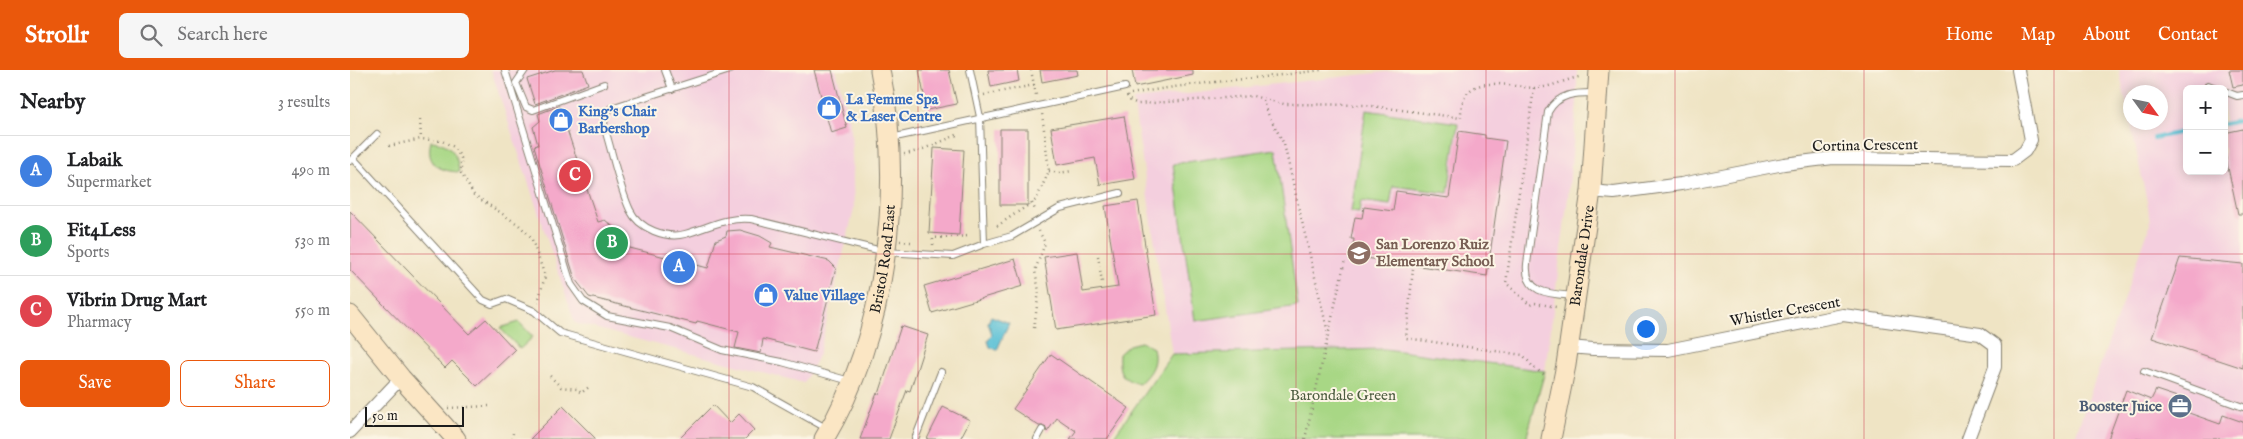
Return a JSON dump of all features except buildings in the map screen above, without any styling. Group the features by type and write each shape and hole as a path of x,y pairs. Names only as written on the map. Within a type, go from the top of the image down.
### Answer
{"street":[{"name":"Bristol Road East","path":"829,434 867,340 877,306 887,246 890,147 886,98 880,70"},
{"name":"Barondale Drive","path":"1550,439 1569,347 1591,191 1599,70"},
{"name":"Cortina Crescent","path":"1591,191 1614,193 1664,187 1784,164 1833,158 2012,160 2026,151 2031,140 2018,70"},
{"path":"350,315 401,378 456,439"},
{"name":"Whistler Crescent","path":"1569,347 1668,350 1843,315 1980,334 1995,345 1995,367 1968,439"},
{"path":"350,432 401,378"}],"lane":[{"path":"505,70 571,284 583,301 607,316 670,328 722,350 782,362 851,382"},
{"path":"525,70 516,83 526,107 532,110 604,84"},
{"path":"665,70 672,89"},
{"path":"730,70 611,108 604,121 630,210 644,226 662,234 676,235 688,233 732,218 752,218 887,246 953,256 1012,236 1060,208 1120,193"},
{"path":"970,70 980,117 984,244"},
{"path":"890,147 980,117 1125,87"},
{"path":"1576,296 1546,293 1537,290 1529,280 1526,270 1548,112 1554,104 1566,95 1598,93"},
{"path":"2228,93 2236,96 2243,95"},
{"path":"377,134 351,160 483,300 492,304 506,299 534,311 560,333 753,388 829,434"},
{"path":"2144,371 2243,407"},
{"path":"915,439 941,372"},
{"path":"1037,439 1042,430"}],"path":[{"path":"1031,70 1036,95"},
{"path":"1321,70 1254,77 1127,95 1129,100 1138,104 1253,96 1284,104 1365,105 1461,118 1464,98 1470,89 1479,83 1490,81 1534,88 1549,87 1561,81 1579,77"},
{"path":"976,97 1034,85"},
{"path":"1534,88 1506,283 1530,305 1535,303 1556,307"},
{"path":"1263,100 1265,108 1284,144 1328,333"},
{"path":"997,226 1036,200 1049,171 1042,112"},
{"path":"420,120 421,139"},
{"path":"890,147 914,153 921,148 959,134"},
{"path":"389,146 421,139 442,141 454,147 461,158 461,173 474,195 519,225 531,237 545,276 542,293 534,311"},
{"path":"1049,171 1058,173 1073,171"},
{"path":"1032,203 1036,212"},
{"path":"1034,328 1040,291 1035,271 1045,243 1039,231"},
{"path":"926,248 932,248 933,238 969,236"},
{"path":"887,246 911,242 920,247"},
{"path":"1098,256 1102,282"},
{"path":"1305,439 1345,260"},
{"path":"1413,268 1406,338 1523,355 1534,368 1545,375"},
{"path":"550,376 561,387 577,389 581,393 589,387"},
{"path":"429,409 489,406"},
{"path":"512,439 513,433"}],"shaded area":[{"path":"491,70 836,70 851,129 854,209 819,354 804,383 575,323"},
{"name":"San Lorenzo Ruiz Elementary School","path":"1403,70 1577,70 1577,103 1568,197 1545,371 1385,349 1172,354 1133,100"},
{"path":"2119,70 2243,70 2243,439 2074,439 2150,225 2148,206 2132,130 2168,130 2168,85 2123,85 2123,89"}],"green space":[{"path":"1366,110 1458,123 1448,193 1393,186 1390,205 1361,201 1359,213 1351,212"},
{"path":"431,141 444,144 452,150 457,159 459,172 445,170 435,165 430,155"},
{"path":"1276,149 1298,306 1195,321 1173,164"},
{"path":"519,322 533,337 520,349 500,328"},
{"path":"1141,342 1153,348 1154,359 1152,368 1139,384 1128,380 1122,374 1119,366 1119,354 1129,345"},
{"name":"Barondale Green","path":"1385,349 1545,371 1526,439 1112,439 1172,354"}],"water":[{"path":"991,316 1009,323 997,350 990,347 988,341 992,334 988,323"}],"waterway":[{"path":"2228,123 2243,120"},
{"path":"2154,138 2183,132"}],"place":[{"name":"La Femme Spa & Laser Centre","path":"829,108"},
{"name":"King's Chair Barbershop","path":"561,120"},
{"name":"Vibrin Drug Mart","path":"575,176"},
{"name":"Fit4Less","path":"612,243"},
{"name":"San Lorenzo Ruiz Elementary School","path":"1359,253"},
{"name":"Labaik","path":"679,267"},
{"name":"Value Village","path":"766,295"},
{"name":"Booster Juice","path":"2180,406"}]}
